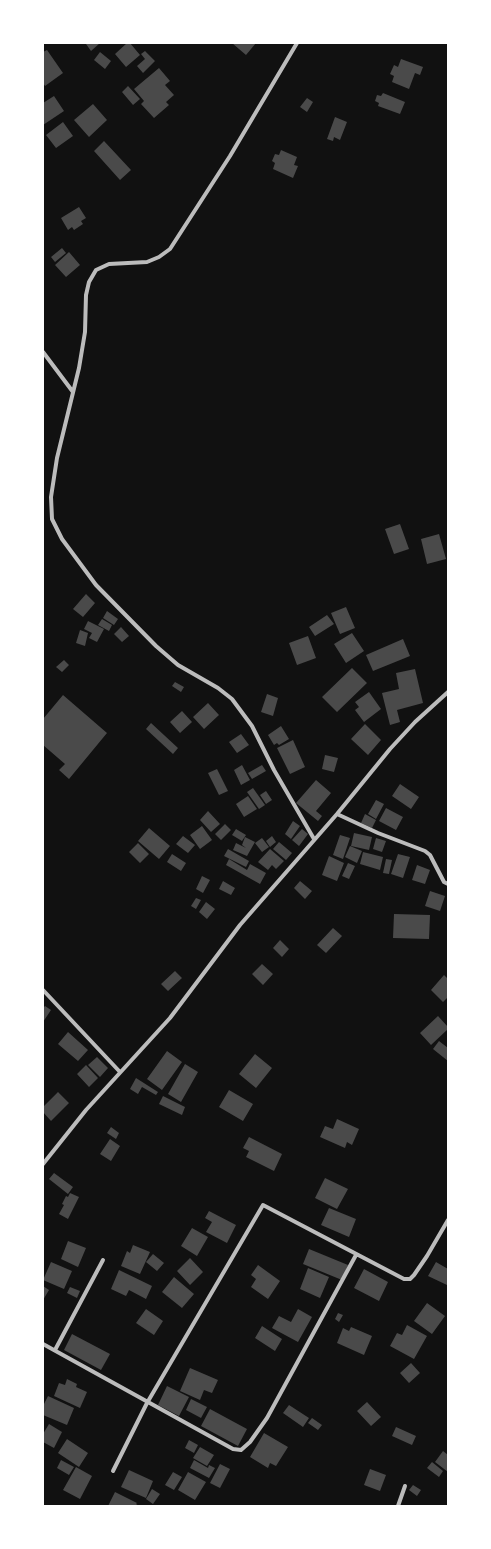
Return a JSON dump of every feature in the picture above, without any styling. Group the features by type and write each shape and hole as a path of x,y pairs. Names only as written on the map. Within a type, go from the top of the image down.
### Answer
{"street":[{"path":"297,43 230,156 170,249 159,257 146,262 109,264 96,270 89,282 86,295 85,332 57,458 51,497 52,519 62,539 96,585 156,646 178,665 218,688 232,699 252,726 274,770 314,839"},
{"path":"43,352 72,392"},
{"path":"43,1164 86,1110 170,1018 240,925 337,814 400,738 415,722 446,696 448,692"},
{"path":"337,814 378,833 425,851 430,856 444,882 448,884"},
{"path":"43,990 120,1072"},
{"path":"113,1471 147,1402 263,1204 356,1255 404,1279 410,1279 414,1275 448,1220"},
{"path":"43,1344 233,1449 241,1450 250,1442 267,1418 356,1255"},
{"path":"55,1350 104,1260"},
{"path":"398,1506 405,1486"}],"building":[{"path":"100,43 91,51 86,44"},
{"path":"127,43 130,43 140,55 126,67 115,54"},
{"path":"232,43 256,43 246,55"},
{"path":"47,50 63,73 45,86 43,83 43,52"},
{"path":"145,51 155,61 143,73 137,66 145,59 141,54"},
{"path":"100,52 111,61 105,69 94,60"},
{"path":"401,59 423,67 420,75 415,73 409,89 392,82 394,76 390,74 394,65 398,67"},
{"path":"159,68 170,81 165,85 174,95 166,102 169,105 154,118 141,104 144,101 134,89"},
{"path":"128,86 140,99 133,105 122,92"},
{"path":"383,93 405,102 400,114 378,106 379,103 375,101 377,95 381,96"},
{"path":"54,96 64,111 43,125 43,103"},
{"path":"307,98 313,102 307,112 300,107"},
{"path":"93,104 107,120 89,137 74,120"},
{"path":"335,117 347,122 340,140 334,137 333,141 327,139"},
{"path":"63,122 73,136 56,148 46,135"},
{"path":"104,141 131,170 120,180 94,151"},
{"path":"281,150 297,157 294,165 298,166 293,178 273,169 275,163 272,161 275,154 279,155"},
{"path":"79,207 86,218 81,221 83,224 74,230 72,227 68,230 61,218"},
{"path":"62,248 66,253 55,262 51,257"},
{"path":"69,252 80,265 66,277 55,265"},
{"path":"400,524 409,549 394,554 385,529"},
{"path":"439,534 446,559 427,564 421,539"},
{"path":"86,594 95,603 83,617 73,609"},
{"path":"346,607 355,628 340,634 331,613"},
{"path":"107,611 118,619 114,625 103,618"},
{"path":"327,615 334,624 315,636 309,627"},
{"path":"102,619 112,625 109,631 98,625"},
{"path":"88,621 104,629 97,642 89,638 92,633 84,629"},
{"path":"121,627 129,636 122,642 114,634"},
{"path":"80,630 88,633 85,646 76,643"},
{"path":"352,633 364,651 346,663 334,644"},
{"path":"308,636 316,658 297,665 289,643"},
{"path":"403,639 410,656 373,671 366,655"},
{"path":"64,660 69,665 62,672 56,667"},
{"path":"352,668 367,683 337,712 322,697"},
{"path":"415,669 423,703 397,710 400,722 390,725 382,693 399,689 396,673"},
{"path":"175,682 184,687 181,692 172,686"},
{"path":"369,692 381,709 364,722 355,710 359,707 355,702"},
{"path":"267,694 278,698 273,716 261,712"},
{"path":"63,695 107,733 69,779 59,770 65,764 43,745 43,719"},
{"path":"208,703 219,715 204,729 193,717"},
{"path":"182,711 192,722 180,733 170,722"},
{"path":"151,723 178,748 173,754 146,729"},
{"path":"365,724 381,740 368,755 351,739"},
{"path":"281,726 289,739 279,745 277,743 274,745 268,735"},
{"path":"241,734 249,745 237,753 229,742"},
{"path":"293,740 305,767 290,774 277,748"},
{"path":"325,755 338,758 334,772 322,769"},
{"path":"242,765 250,780 241,785 234,770"},
{"path":"262,765 266,771 252,779 248,773"},
{"path":"217,769 228,791 219,795 208,773"},
{"path":"316,780 331,793 316,811 322,816 318,821 296,803"},
{"path":"400,784 419,797 411,809 392,796"},
{"path":"253,788 265,805 259,809 247,792"},
{"path":"266,791 272,800 266,804 260,795"},
{"path":"248,796 257,809 244,817 236,804"},
{"path":"376,800 384,804 376,819 368,814"},
{"path":"386,808 403,817 396,830 379,821"},
{"path":"208,811 220,824 211,832 200,820"},
{"path":"365,814 376,820 372,828 361,823"},
{"path":"293,821 300,826 291,839 285,834"},
{"path":"225,824 231,830 221,840 215,834"},
{"path":"202,826 212,840 200,849 190,835"},
{"path":"149,828 170,846 159,859 138,841"},
{"path":"236,829 246,835 242,841 232,835"},
{"path":"302,829 308,834 299,846 292,840"},
{"path":"354,833 372,837 369,850 351,846"},
{"path":"340,835 350,838 343,859 333,855"},
{"path":"183,836 195,845 188,853 176,844"},
{"path":"272,836 276,842 270,847 266,841"},
{"path":"245,837 255,842 247,856 233,850 236,843 246,848 242,845"},
{"path":"262,838 269,847 262,852 255,843"},
{"path":"376,838 386,841 382,852 373,849"},
{"path":"279,842 292,853 286,860 273,849"},
{"path":"138,843 149,854 140,863 129,852"},
{"path":"350,846 362,851 357,863 345,857"},
{"path":"228,849 249,861 246,867 224,856"},
{"path":"270,849 284,861 276,869 272,865 268,870 258,862"},
{"path":"363,852 383,857 380,870 360,864"},
{"path":"172,854 186,863 181,871 167,862"},
{"path":"398,854 410,857 403,878 391,874"},
{"path":"329,856 344,863 337,881 322,875"},
{"path":"229,859 247,870 250,864 266,873 260,884 226,865"},
{"path":"386,859 392,860 389,874 383,873"},
{"path":"348,863 355,866 349,879 342,876"},
{"path":"417,865 430,870 425,884 412,880"},
{"path":"202,876 210,880 203,893 196,889"},
{"path":"223,881 235,888 231,895 219,889"},
{"path":"300,881 312,891 305,899 294,888"},
{"path":"430,891 445,896 440,911 425,906"},
{"path":"196,898 201,900 196,909 191,906"},
{"path":"206,902 215,909 207,919 199,912"},
{"path":"394,914 430,915 429,939 393,938"},
{"path":"333,928 342,936 326,953 317,945"},
{"path":"280,940 289,949 282,957 273,948"},
{"path":"262,964 273,974 263,985 252,974"},
{"path":"175,971 182,978 168,991 161,984"},
{"path":"444,975 448,979 448,997 443,1002 431,990"},
{"path":"45,1006 51,1010 43,1022 43,1008"},
{"path":"438,1016 448,1027 448,1029 431,1045 420,1033"},
{"path":"68,1032 88,1050 78,1061 58,1044"},
{"path":"439,1041 448,1048 448,1061 433,1049"},
{"path":"167,1051 182,1062 162,1090 147,1079"},
{"path":"255,1054 272,1068 256,1088 239,1074"},
{"path":"97,1057 108,1068 100,1077 88,1065"},
{"path":"185,1064 198,1072 181,1102 168,1094"},
{"path":"86,1065 98,1078 89,1087 77,1074"},
{"path":"136,1078 158,1092 156,1095 142,1087 138,1094 130,1089"},
{"path":"229,1090 253,1104 243,1121 219,1107"},
{"path":"58,1092 69,1103 51,1121 43,1112 43,1107"},
{"path":"163,1096 185,1107 182,1115 159,1104"},
{"path":"337,1119 359,1129 352,1145 347,1142 345,1148 320,1137 325,1126 333,1129"},
{"path":"111,1127 119,1133 116,1139 107,1133"},
{"path":"249,1137 282,1154 274,1171 246,1157 249,1151 243,1148"},
{"path":"110,1139 120,1146 111,1161 100,1154"},
{"path":"54,1173 73,1187 68,1194 49,1179"},
{"path":"325,1178 348,1189 337,1209 315,1198"},
{"path":"70,1193 79,1197 68,1219 59,1214 64,1205 62,1204 66,1196 68,1197"},
{"path":"329,1208 356,1219 349,1237 321,1225"},
{"path":"209,1211 236,1225 227,1243 206,1232 212,1222 205,1218"},
{"path":"192,1228 208,1237 197,1256 181,1246"},
{"path":"68,1241 86,1248 78,1267 61,1259"},
{"path":"133,1245 150,1252 140,1274 121,1266 127,1251 130,1253"},
{"path":"309,1249 348,1265 342,1280 303,1264"},
{"path":"153,1254 164,1263 157,1271 146,1262"},
{"path":"190,1258 203,1272 190,1285 177,1271"},
{"path":"51,1262 72,1271 64,1289 43,1280"},
{"path":"436,1262 448,1269 447,1285 428,1276"},
{"path":"258,1265 280,1281 268,1299 251,1287 256,1279 251,1275"},
{"path":"308,1268 329,1277 320,1298 300,1289"},
{"path":"364,1269 388,1282 379,1301 354,1288"},
{"path":"119,1270 152,1286 146,1299 129,1290 126,1296 111,1289"},
{"path":"174,1277 194,1294 182,1308 162,1292"},
{"path":"43,1286 49,1290 43,1300"},
{"path":"70,1287 80,1291 77,1298 67,1293"},
{"path":"427,1303 445,1316 432,1334 414,1321"},
{"path":"146,1309 163,1321 154,1335 136,1323"},
{"path":"298,1309 312,1317 298,1342 272,1328 279,1316 291,1322"},
{"path":"338,1313 343,1315 339,1322 335,1319"},
{"path":"407,1325 427,1336 414,1359 390,1346 397,1333 402,1335"},
{"path":"262,1326 282,1339 275,1351 255,1338"},
{"path":"351,1327 372,1336 364,1355 337,1343 343,1328 349,1331"},
{"path":"72,1334 110,1354 101,1370 64,1350"},
{"path":"411,1363 420,1373 409,1383 400,1373"},
{"path":"190,1368 218,1380 212,1393 204,1390 200,1400 180,1391"},
{"path":"67,1379 77,1384 76,1387 87,1392 80,1408 54,1396 59,1383 65,1385"},
{"path":"167,1386 189,1397 179,1416 158,1405"},
{"path":"48,1396 74,1408 67,1425 43,1415 43,1406"},
{"path":"191,1399 207,1407 201,1418 186,1410"},
{"path":"367,1402 381,1417 371,1426 357,1411"},
{"path":"289,1405 309,1418 303,1427 283,1413"},
{"path":"210,1409 247,1429 238,1446 201,1426"},
{"path":"312,1418 322,1425 318,1430 308,1423"},
{"path":"49,1424 62,1432 54,1448 43,1442 43,1434"},
{"path":"396,1427 416,1436 412,1445 392,1436"},
{"path":"264,1433 288,1447 276,1466 270,1463 268,1468 250,1457"},
{"path":"67,1439 88,1453 79,1467 58,1453"},
{"path":"189,1440 198,1445 194,1453 185,1448"},
{"path":"200,1447 214,1455 207,1466 193,1458"},
{"path":"443,1451 448,1455 448,1472 435,1462"},
{"path":"61,1460 74,1467 69,1475 57,1468"},
{"path":"194,1460 208,1468 209,1465 215,1468 209,1478 190,1468"},
{"path":"432,1462 443,1471 439,1477 427,1468"},
{"path":"220,1464 230,1469 220,1488 210,1483"},
{"path":"76,1467 92,1476 80,1499 63,1490"},
{"path":"370,1469 386,1475 380,1491 364,1485"},
{"path":"129,1470 153,1481 146,1498 121,1487"},
{"path":"173,1472 182,1477 174,1490 165,1485"},
{"path":"188,1472 206,1482 195,1500 178,1490"},
{"path":"413,1485 421,1490 417,1496 409,1490"},
{"path":"152,1489 160,1494 153,1504 146,1499"},
{"path":"115,1492 137,1503 136,1504 139,1506 108,1506"}]}
